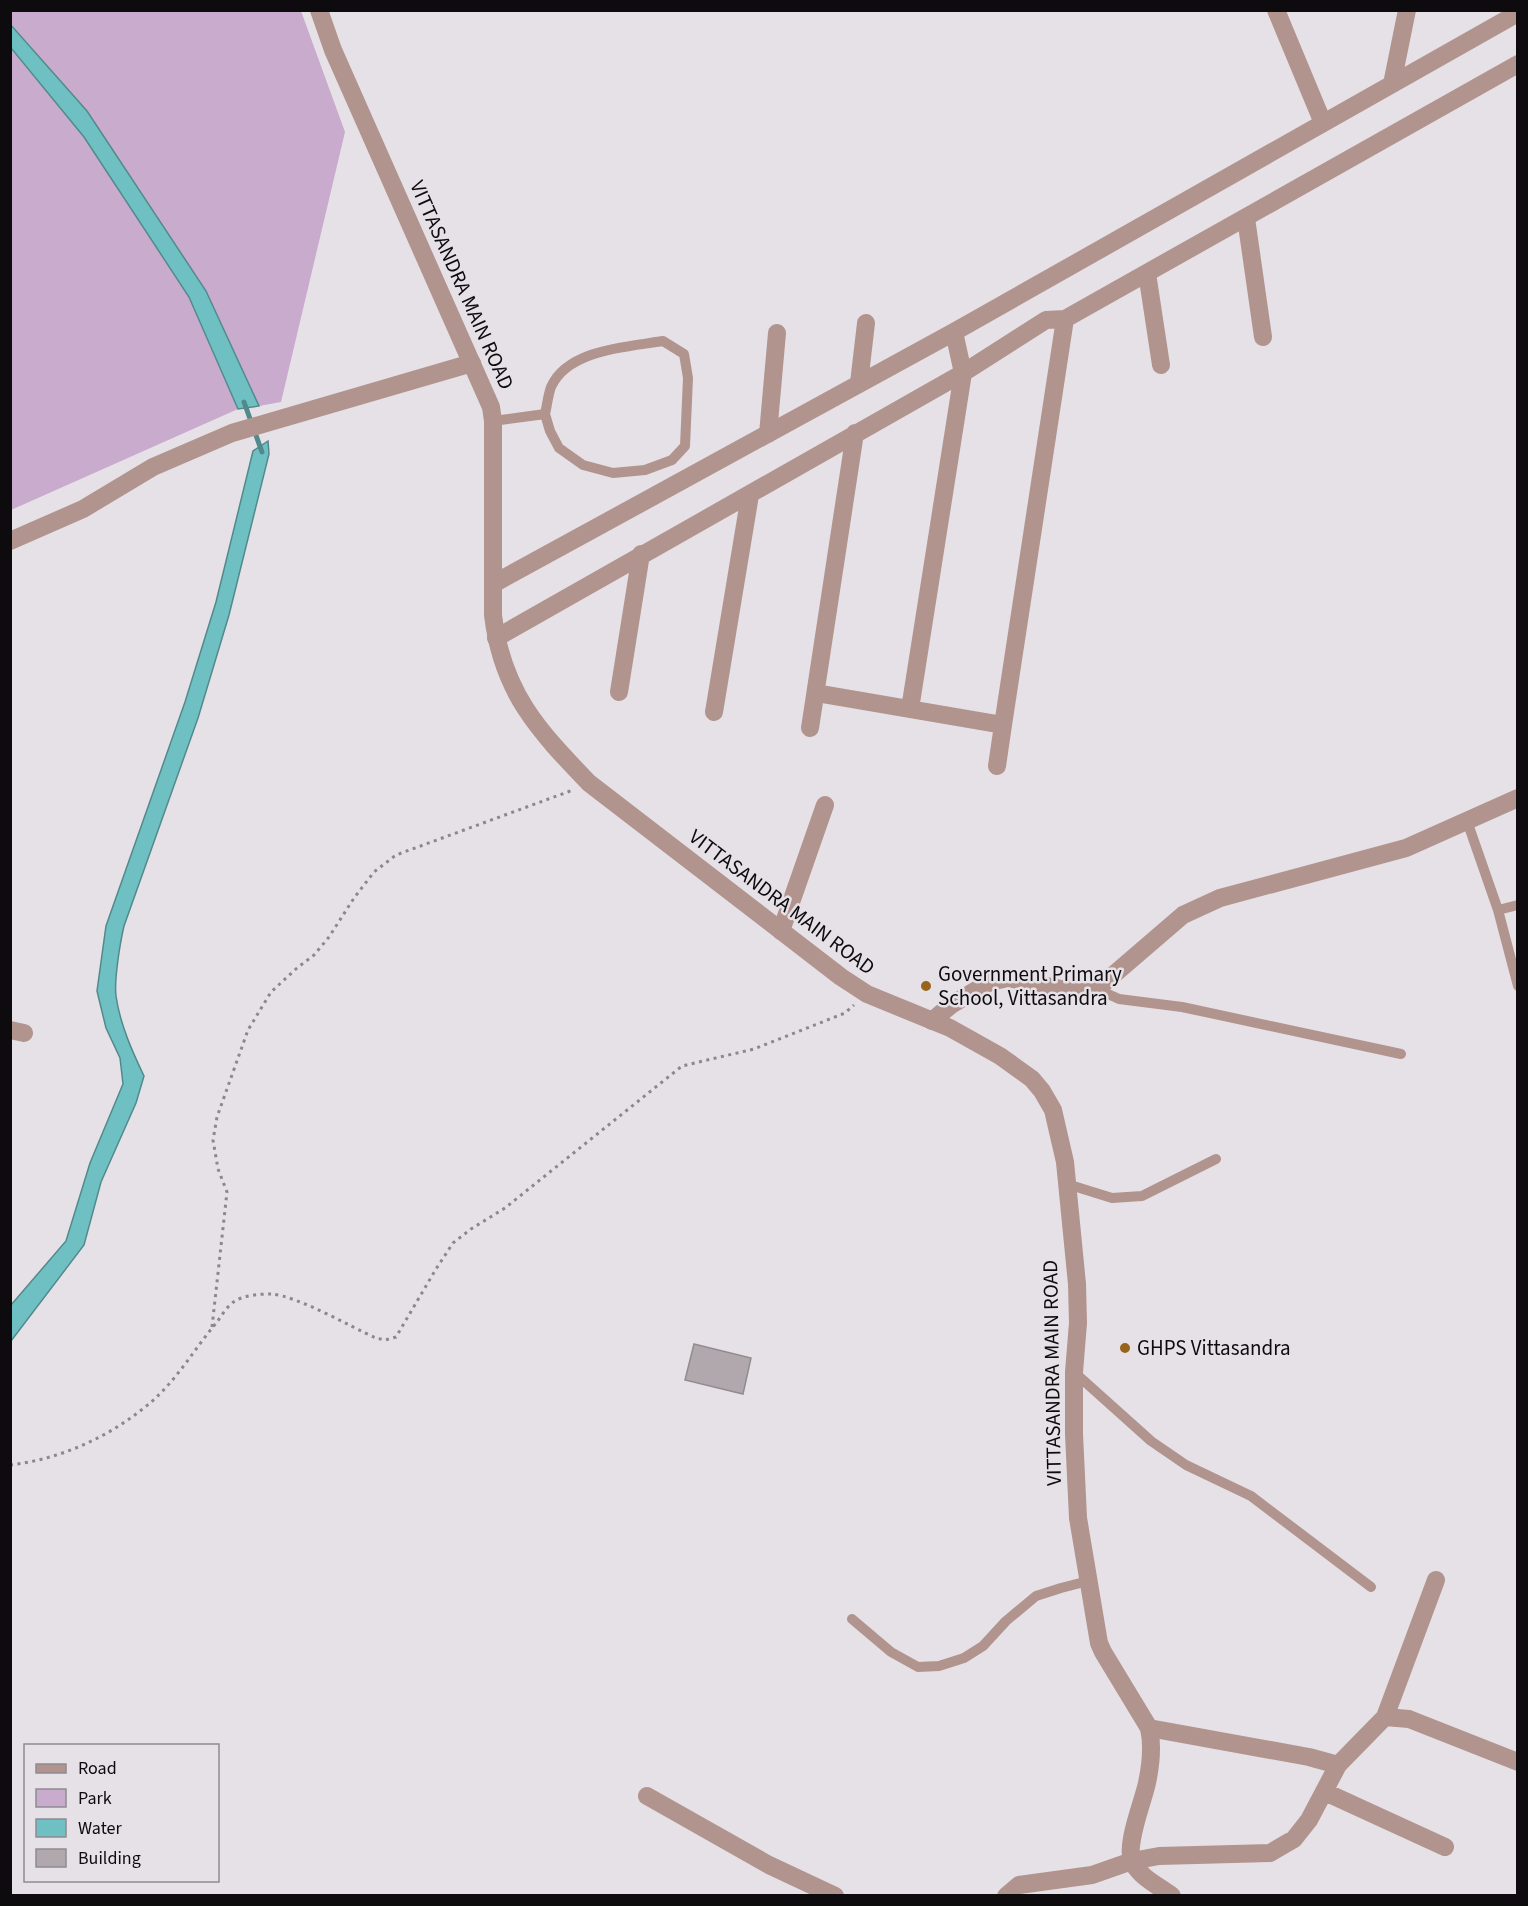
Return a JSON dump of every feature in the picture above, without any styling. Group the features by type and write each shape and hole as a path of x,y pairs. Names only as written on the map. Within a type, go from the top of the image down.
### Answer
{"street":[{"name":"VITTASANDRA MAIN ROAD","path":"319,10 333,50 487,396 493,421 493,615 496,638 507,675 527,713 589,783 841,977 867,994 950,1028 1009,1061 1042,1090 1053,1110 1059,1130 1067,1184 1078,1308 1074,1372 1074,1434 1078,1507 1088,1581 1099,1643 1149,1728 1152,1740 1150,1765 1130,1850 1132,1861"},
{"path":"1276,10 1323,123"},
{"path":"1392,84 1407,10"},
{"path":"493,584 954,332 1518,14"},
{"path":"496,638 963,373 1046,320 1065,319 1518,64"},
{"path":"1246,218 1263,337"},
{"path":"1147,273 1161,365"},
{"path":"997,766 1065,319"},
{"path":"859,384 866,323"},
{"path":"910,709 963,373 954,332"},
{"path":"768,434 777,333"},
{"path":"10,541 82,510 153,467 232,433 472,363"},
{"path":"810,728 855,433"},
{"path":"714,712 750,495"},
{"path":"619,692 641,554"},
{"path":"816,693 1003,725"},
{"path":"932,1021 971,992 990,982 1008,978 1071,991 1097,989 1183,915 1220,898 1406,849 1518,798"},
{"path":"782,932 825,805"},
{"path":"1006,1896 1019,1885 1092,1875 1132,1861 1176,1855 1270,1853 1294,1839 1309,1820 1338,1765 1385,1717 1436,1580"},
{"path":"1385,1717 1409,1719 1518,1762"},
{"path":"1149,1728 1299,1755 1338,1765"},
{"path":"1325,1792 1445,1848"},
{"path":"646,1796 769,1865 835,1896"},
{"path":"1132,1861 1139,1872 1172,1896"}],"lane":[{"path":"663,341 684,354 688,378 685,446 672,460 645,470 613,473 583,465 560,448 550,431 545,414 552,386 568,366 598,351 663,341"},
{"path":"493,421 545,414"},
{"path":"1467,821 1498,910 1518,986"},
{"path":"1498,910 1518,905"},
{"path":"1097,989 1119,999 1182,1007 1401,1054"},
{"path":"1067,1184 1112,1198 1142,1196 1216,1158"},
{"path":"1074,1372 1151,1441 1186,1465 1251,1496 1371,1587"},
{"path":"852,1619 891,1652 918,1667 939,1666 964,1658 983,1646 1006,1621 1036,1596 1088,1581"}],"path":[{"path":"212,1328 227,1192 218,1169 213,1140 217,1117 248,1030 271,992 314,955 374,872 396,855 589,783"},
{"path":"10,1465 46,1459 76,1449 131,1418 153,1401 234,1301 254,1295 269,1294 287,1297 376,1338 385,1340 396,1337 453,1243 506,1208 682,1066 754,1048 845,1013 867,994"}],"green space":[{"path":"15,10 301,11 345,132 281,402 259,406 206,291 87,111 11,24 10,14"},
{"path":"10,48 84,137 189,297 238,409 11,510"}],"water":[{"path":"10,24 87,111 206,291 259,406 238,409 189,297 84,137 11,48"},
{"path":"268,441 269,454 229,615 198,718 122,933 116,996 123,1027 144,1076 136,1103 101,1182 84,1245 11,1341 11,1305 66,1241 90,1163 123,1084 120,1058 106,1028 97,991 106,926 185,702 216,602 253,451"}],"building":[{"path":"694,1344 751,1358 743,1394 685,1380"}],"waterway":[{"path":"244,402 262,452"}],"place":[{"name":"Government Primary School, Vittasandra","path":"926,986"},
{"name":"GHPS Vittasandra","path":"1125,1348"}]}
